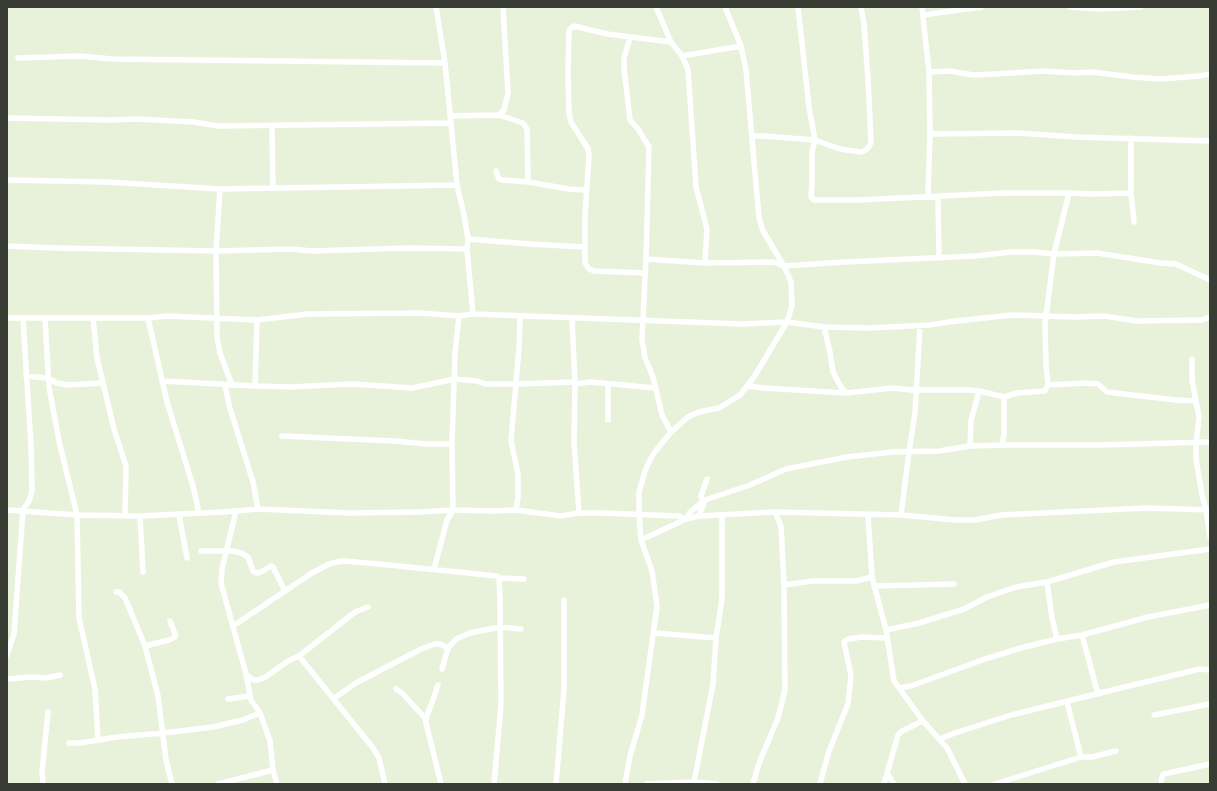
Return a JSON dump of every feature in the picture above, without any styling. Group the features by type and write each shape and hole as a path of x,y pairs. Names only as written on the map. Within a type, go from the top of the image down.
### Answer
{"street":[{"path":"436,7 445,63 457,185 468,239 467,249 473,314"},
{"path":"499,115 504,110 508,93 503,7"},
{"path":"656,7 671,42 682,56 688,69 696,187 707,229 705,263"},
{"path":"625,784 630,756 642,715 657,606 652,571 642,540 639,515 639,492 646,468 654,453 671,432 688,417 699,412 714,410 740,395 748,386 787,322 792,306 791,282 784,266 763,231 760,218 746,70 741,46 725,7"},
{"path":"798,7 809,107 815,140 812,152 811,197 814,200 858,200 1004,193 1131,193"},
{"path":"752,136 815,140 840,149 861,152 866,150 871,141 864,24 861,7"},
{"path":"922,7 928,72 930,134 928,196"},
{"path":"923,15 980,7"},
{"path":"1070,7 1098,9 1141,7"},
{"path":"645,273 594,271 589,269 585,263 584,247 588,149 571,122 569,113 569,31 574,26 630,38 671,42"},
{"path":"630,38 624,58 630,120 638,129 649,147 642,338 645,358 653,377 662,416 671,432"},
{"path":"682,56 741,46"},
{"path":"18,58 80,56 112,59 445,63"},
{"path":"928,72 950,71 972,75 1043,71 1092,72 1160,79 1210,74"},
{"path":"450,116 499,115 523,123 527,129 528,182"},
{"path":"7,118 136,119 194,122 218,126 450,123"},
{"path":"272,126 273,188"},
{"path":"930,134 1019,133 1075,137 1210,141"},
{"path":"1131,138 1131,193 1134,222"},
{"path":"496,171 499,179 502,180 586,190"},
{"path":"7,180 107,182 220,189 358,188 457,185"},
{"path":"220,189 216,251 217,338 220,353 232,386"},
{"path":"748,386 846,393 892,388 939,391 970,390 1004,397 1017,393 1045,391 1048,385 1046,365 1046,316 1054,254 1069,193"},
{"path":"938,197 939,257"},
{"path":"468,239 584,247"},
{"path":"7,246 216,251 291,249 312,251 408,248 467,249"},
{"path":"646,259 705,263 773,262 784,266 975,256 1011,252 1054,254 1097,253 1160,263 1176,264 1208,279"},
{"path":"7,318 148,318 167,316 257,320 308,314 421,313 459,316 473,314 520,317 742,324 787,322 824,327 870,328 920,326 956,320 1012,315 1105,316 1136,321 1202,320 1210,317"},
{"path":"434,569 447,520 454,510 452,444 455,353 459,316"},
{"path":"516,510 518,497 518,474 511,441 517,384 520,317"},
{"path":"93,318 97,358 114,429 126,466 125,516"},
{"path":"148,318 167,402 193,486 199,513"},
{"path":"572,318 575,374 574,442 579,513"},
{"path":"7,655 14,634 23,510 29,501 32,491 31,446 23,319"},
{"path":"45,319 48,378 58,441 77,514 79,618 95,689 98,739"},
{"path":"255,386 257,320"},
{"path":"901,515 915,413 920,326"},
{"path":"824,327 830,352 833,384"},
{"path":"1192,359 1192,380 1199,417 1196,459 1202,495 1208,510 1210,537"},
{"path":"575,374 580,378 591,382"},
{"path":"26,376 48,378 57,383 68,385 103,383"},
{"path":"162,381 232,386 291,387 352,384 412,388 455,380 477,381 485,384 591,382 656,388"},
{"path":"1048,385 1086,383 1098,384 1107,392 1176,400 1196,400"},
{"path":"608,384 608,420"},
{"path":"823,391 833,384"},
{"path":"833,384 841,388 846,393"},
{"path":"225,385 229,405 254,482 258,509"},
{"path":"970,446 971,421 979,391"},
{"path":"1002,445 1004,434 1004,397"},
{"path":"282,436 452,444"},
{"path":"686,519 690,512 705,500 750,485 786,469 846,457 892,452 939,451 970,446 1210,442"},
{"path":"705,500 702,499 701,496 707,479"},
{"path":"699,516 705,500"},
{"path":"642,540 686,519 699,516 775,512 901,515 956,520 975,520 1001,515 1146,508 1208,510"},
{"path":"7,510 125,516 180,515 258,509 349,513 516,510 561,516 579,513 601,513 679,516 686,519"},
{"path":"236,511 222,569 221,583 246,674 251,700 260,713 270,741 273,770 277,784"},
{"path":"753,784 759,763 778,718 785,690 784,585 781,526 775,512"},
{"path":"180,515 188,558"},
{"path":"694,782 714,684 716,638 722,599 722,515"},
{"path":"868,515 872,577 886,630 886,638 894,681 923,721 952,756 965,784"},
{"path":"140,516 143,572"},
{"path":"886,630 919,623 964,609 987,596 1016,587 1048,582 1114,562 1210,549"},
{"path":"202,551 226,551 241,553 248,557 253,571 256,573 261,572 270,566 273,567 285,591"},
{"path":"233,626 322,568 337,562 492,574 499,578 524,579"},
{"path":"784,585 813,581 856,581 872,577"},
{"path":"494,784 501,705 501,605 499,578"},
{"path":"1048,582 1052,618 1057,639"},
{"path":"874,586 954,584"},
{"path":"116,592 120,592 125,598 144,646 158,696 166,760 172,784"},
{"path":"556,784 564,689 564,600"},
{"path":"899,688 911,686 985,659 1057,639 1082,635 1148,617 1210,605"},
{"path":"248,686 264,678 288,661 299,656 355,612 368,607"},
{"path":"144,646 175,637 176,634 170,621"},
{"path":"442,669 448,648 456,639 470,633 500,627 521,629"},
{"path":"654,633 716,638"},
{"path":"1082,635 1098,694"},
{"path":"820,784 829,751 848,704 851,676 844,642 862,637 886,638"},
{"path":"333,699 356,683 421,649 435,644 448,648"},
{"path":"299,656 373,748 378,758 385,784"},
{"path":"940,740 954,733 1011,716 1200,669 1210,670"},
{"path":"246,674 253,680 258,680"},
{"path":"7,679 32,677 46,678 60,675"},
{"path":"438,685 426,719 426,723 441,784"},
{"path":"396,688 426,719"},
{"path":"228,699 250,696"},
{"path":"1067,702 1081,757"},
{"path":"1154,715 1210,704"},
{"path":"44,784 42,766 48,712"},
{"path":"69,743 80,743 98,739 213,727 243,720 260,713"},
{"path":"884,784 898,735 902,731 923,721"},
{"path":"995,784 1081,757 1092,757 1116,751"},
{"path":"1161,784 1162,776 1164,774 1210,764"},
{"path":"218,784 273,770"},
{"path":"887,773 894,784"},
{"path":"647,784 694,782 717,784"}]}
